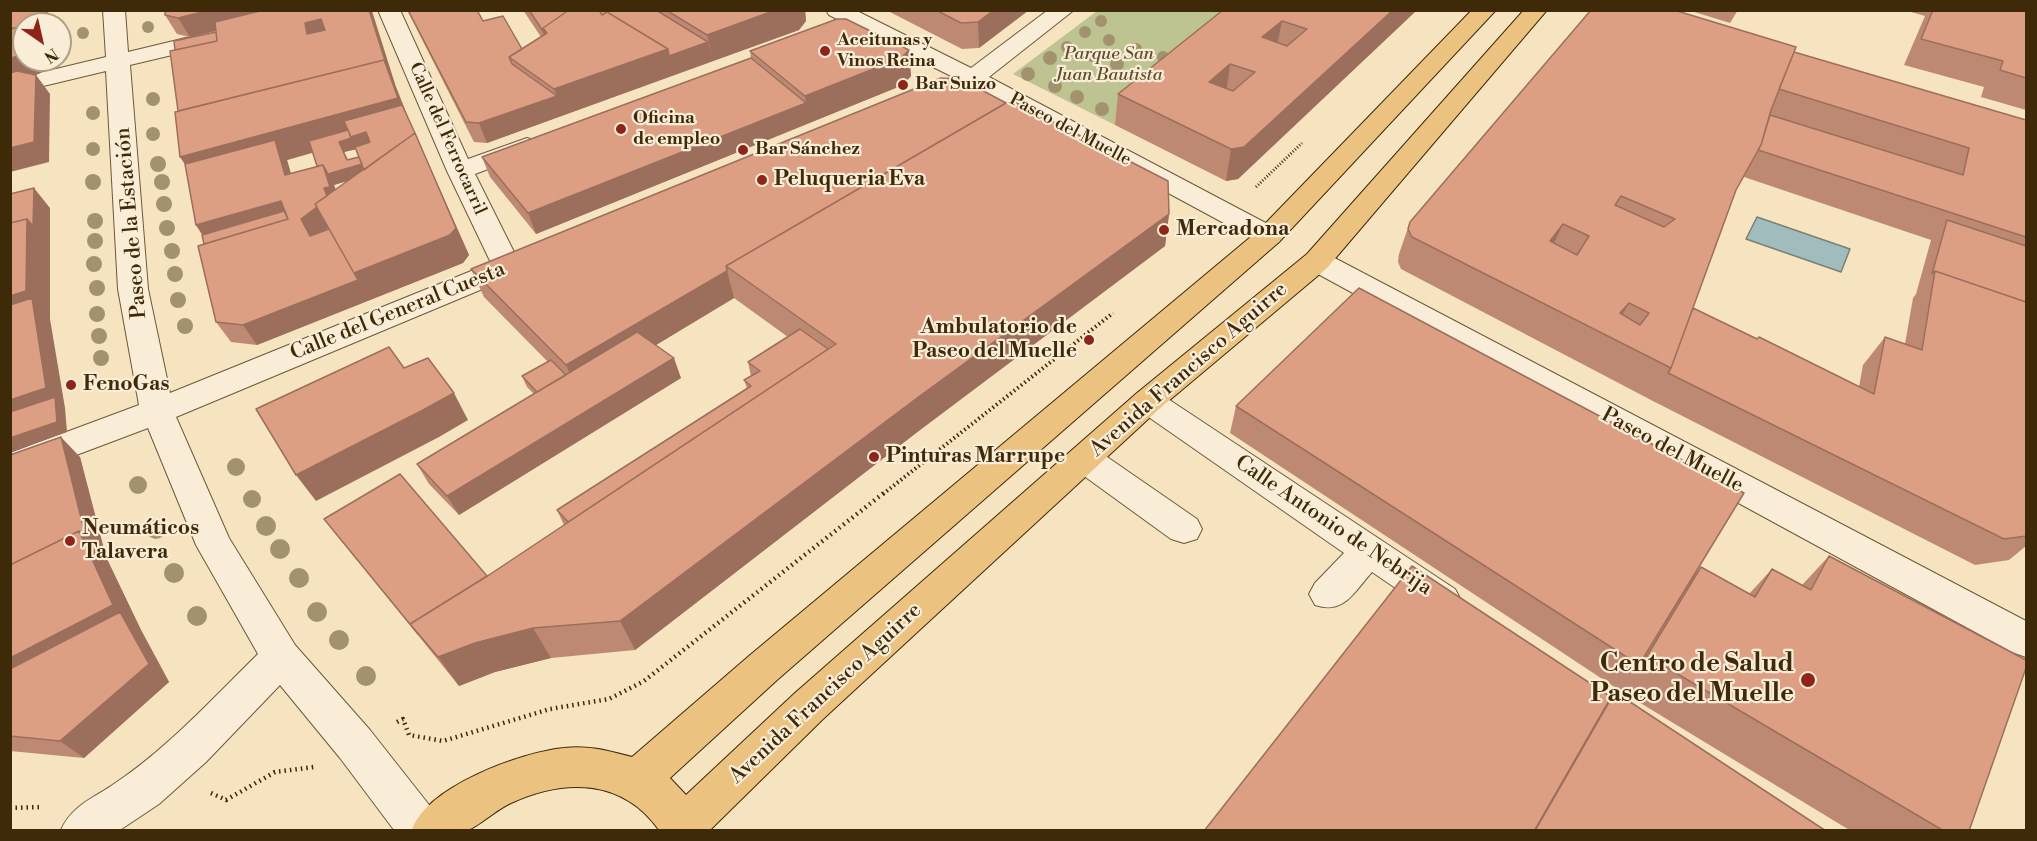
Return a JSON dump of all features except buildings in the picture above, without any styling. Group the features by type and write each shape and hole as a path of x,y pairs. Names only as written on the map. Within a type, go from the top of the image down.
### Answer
{"main road":[{"path":"636,781 772,660 1269,236 1485,10"},
{"name":"Avenida Francisco Aguirre","path":"434,831 459,809 482,794 532,773 557,768 593,768 615,772 636,781 666,803 684,829 809,706 1148,401 1317,261 1536,10"}],"street":[{"name":"Paseo de la Estación","path":"114,10 133,289 157,411 214,545 281,657 355,744 421,831"},
{"name":"Calle del Ferrocarril","path":"389,10 460,171 507,267"},
{"name":"Paseo del Muelle","path":"837,10 973,78 1269,236"},
{"path":"895,110 973,78 1063,10"},
{"path":"827,34 860,22"},
{"path":"10,87 236,33"},
{"path":"460,171 549,138"},
{"name":"Calle del General Cuesta","path":"10,467 157,411 540,254"},
{"name":"Paseo del Muelle","path":"1317,261 2026,640"},
{"name":"Calle Antonio de Nebrija","path":"1148,401 1466,616"},
{"path":"1085,459 1184,529"},
{"path":"1328,594 1368,551"},
{"path":"83,831 144,789 191,748 281,657"}],"path":[{"path":"403,719 409,735 443,741 550,709 609,699 644,681 1122,307"},
{"path":"207,792 226,800 275,772 313,767"}],"green space":[{"name":"Parque San Juan Bautista","path":"1097,11 1257,11 1115,125 1013,74"}],"water":[{"path":"1757,217 1850,249 1841,272 1746,239"}],"place":[{"name":"Aceitunas y Vinos Reina","path":"825,51"},
{"name":"Bar Suizo","path":"903,85"},
{"name":"Oficina de empleo","path":"621,129"},
{"name":"Bar Sánchez","path":"743,150"},
{"name":"Peluqueria Eva","path":"762,180"},
{"name":"Mercadona","path":"1164,230"},
{"name":"Ambulatorio de Paseo del Muelle","path":"1089,340"},
{"name":"FenoGas","path":"71,385"},
{"name":"Pinturas Marrupe","path":"874,457"},
{"name":"Neumáticos Talavera","path":"70,541"},
{"name":"Centro de Salud Paseo del Muelle","path":"1808,680"}]}
